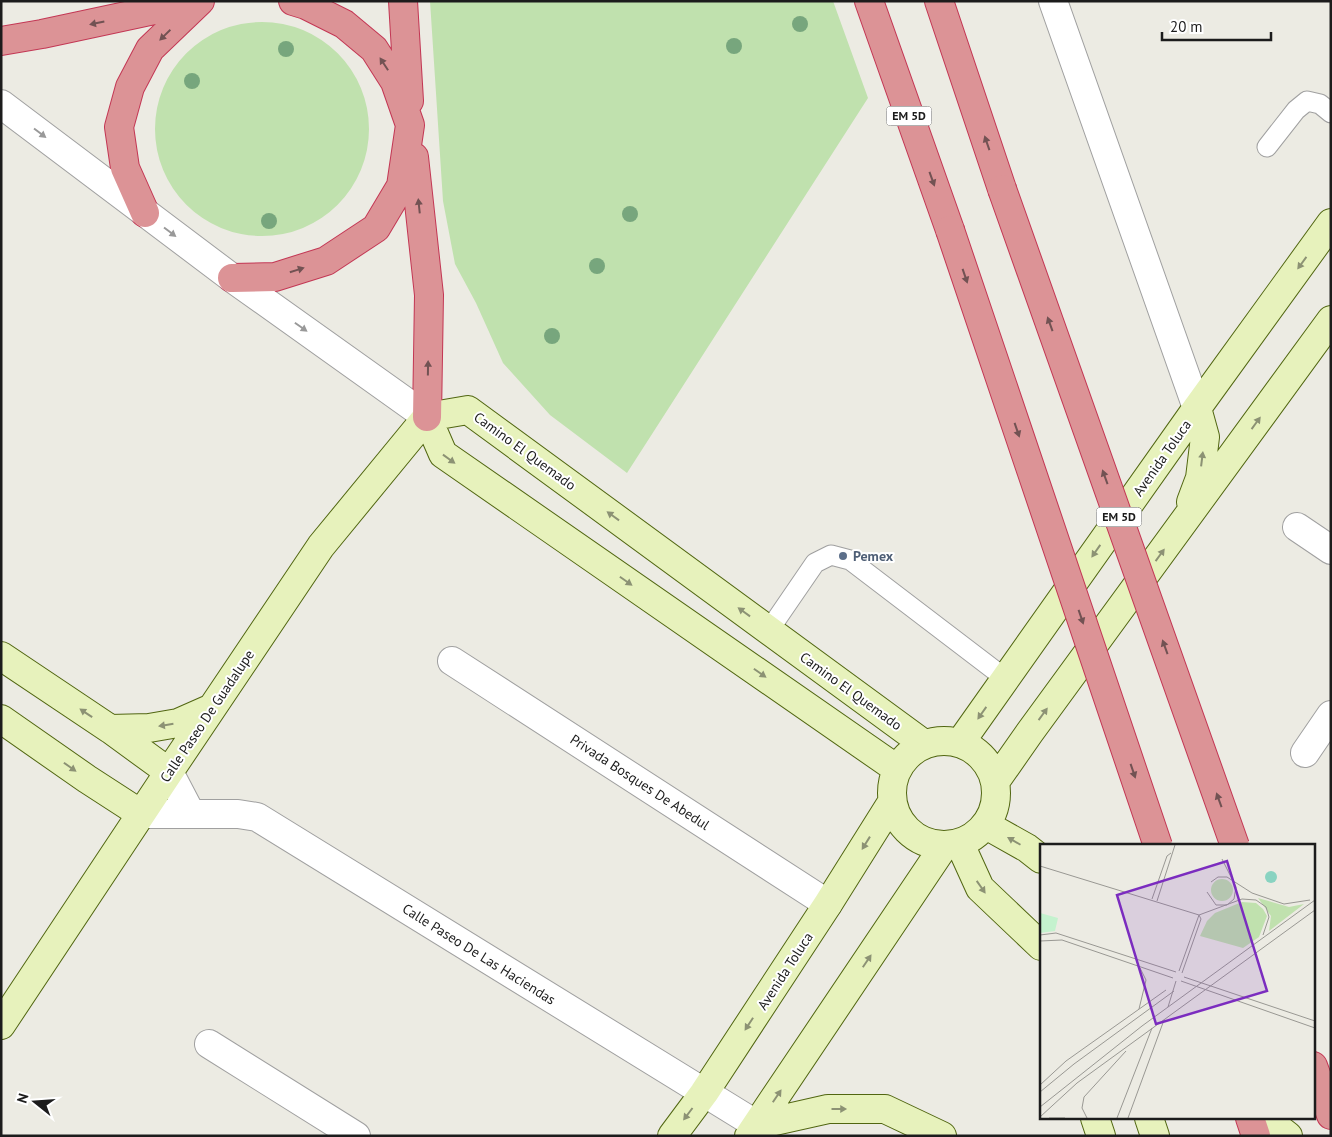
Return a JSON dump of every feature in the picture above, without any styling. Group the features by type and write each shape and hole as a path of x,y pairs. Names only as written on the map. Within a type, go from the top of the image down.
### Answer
{"highway":[{"path":"1,41 198,1"},
{"path":"145,213 125,168 120,127 130,87 150,50 198,1"},
{"path":"232,278 275,277 326,261 376,228 401,186 410,126 395,82 374,49 344,24 306,4 293,1"},
{"path":"402,1 410,126 429,295 427,417"},
{"path":"856,1 918,142"},
{"name":"EM 5D","path":"869,1 950,230 1157,844"},
{"name":"EM 5D","path":"939,1 1002,189 1234,844"},
{"path":"1314,1069 1331,1115"},
{"path":"1251,1120 1256,1136"}],"street":[{"path":"1053,1 1197,408 1205,437 1200,478 1184,522"},
{"path":"1,104 232,278 427,417 443,454 897,769"},
{"name":"Avenida Toluca","path":"960,743 1197,408 1331,223"},
{"path":"995,782 1331,320"},
{"name":"Camino El Quemado","path":"427,417 468,410 924,744"},
{"name":"Calle Paseo De Guadalupe","path":"1,1025 321,546 427,417"},
{"path":"1297,527 1331,550"},
{"path":"1,656 110,729 169,772 191,814"},
{"name":"Privada Bosques De Abedul","path":"452,661 828,904"},
{"path":"110,729 149,728 178,723 212,708"},
{"path":"1305,753 1331,715"},
{"path":"1,720 142,814"},
{"path":"942,740 960,743 977,751 989,765 995,782 996,804 986,825 974,836 952,845 929,844 916,838 904,829 896,816 892,802 892,785 897,769 908,754 924,744 942,740"},
{"name":"Avenida Toluca","path":"672,1136 704,1093 828,904 892,802"},
{"name":"Calle Paseo De Las Haciendas","path":"142,814 238,814 256,817 704,1093 753,1131"},
{"path":"986,825 1027,848 1040,858"},
{"path":"952,845 980,888 1039,948"},
{"path":"753,1131 952,845"},
{"path":"209,1044 356,1136"},
{"path":"1314,1060 1331,1072"},
{"path":"753,1131 828,1109 885,1109 942,1136"},
{"path":"1096,1120 1101,1136"},
{"path":"1150,1120 1155,1136"},
{"path":"1268,1120 1288,1136"}],"lane":[{"path":"1267,147 1296,110 1307,101 1320,104 1331,113"},
{"path":"769,630 815,564 831,555 850,560 1006,679"}],"green space":[{"path":"430,1 833,1 868,98 627,473 550,415 503,363 476,303 455,264 443,201"},
{"path":"251,22 273,22 293,26 313,34 338,53 357,78 365,98 369,129 365,160 357,180 338,205 313,224 293,232 273,236 251,236 231,232 211,224 194,212 179,197 167,180 159,160 155,140 155,118 159,98 167,78 179,61 194,46 211,34 231,26"}],"place":[{"name":"Pemex","path":"843,556"}]}
